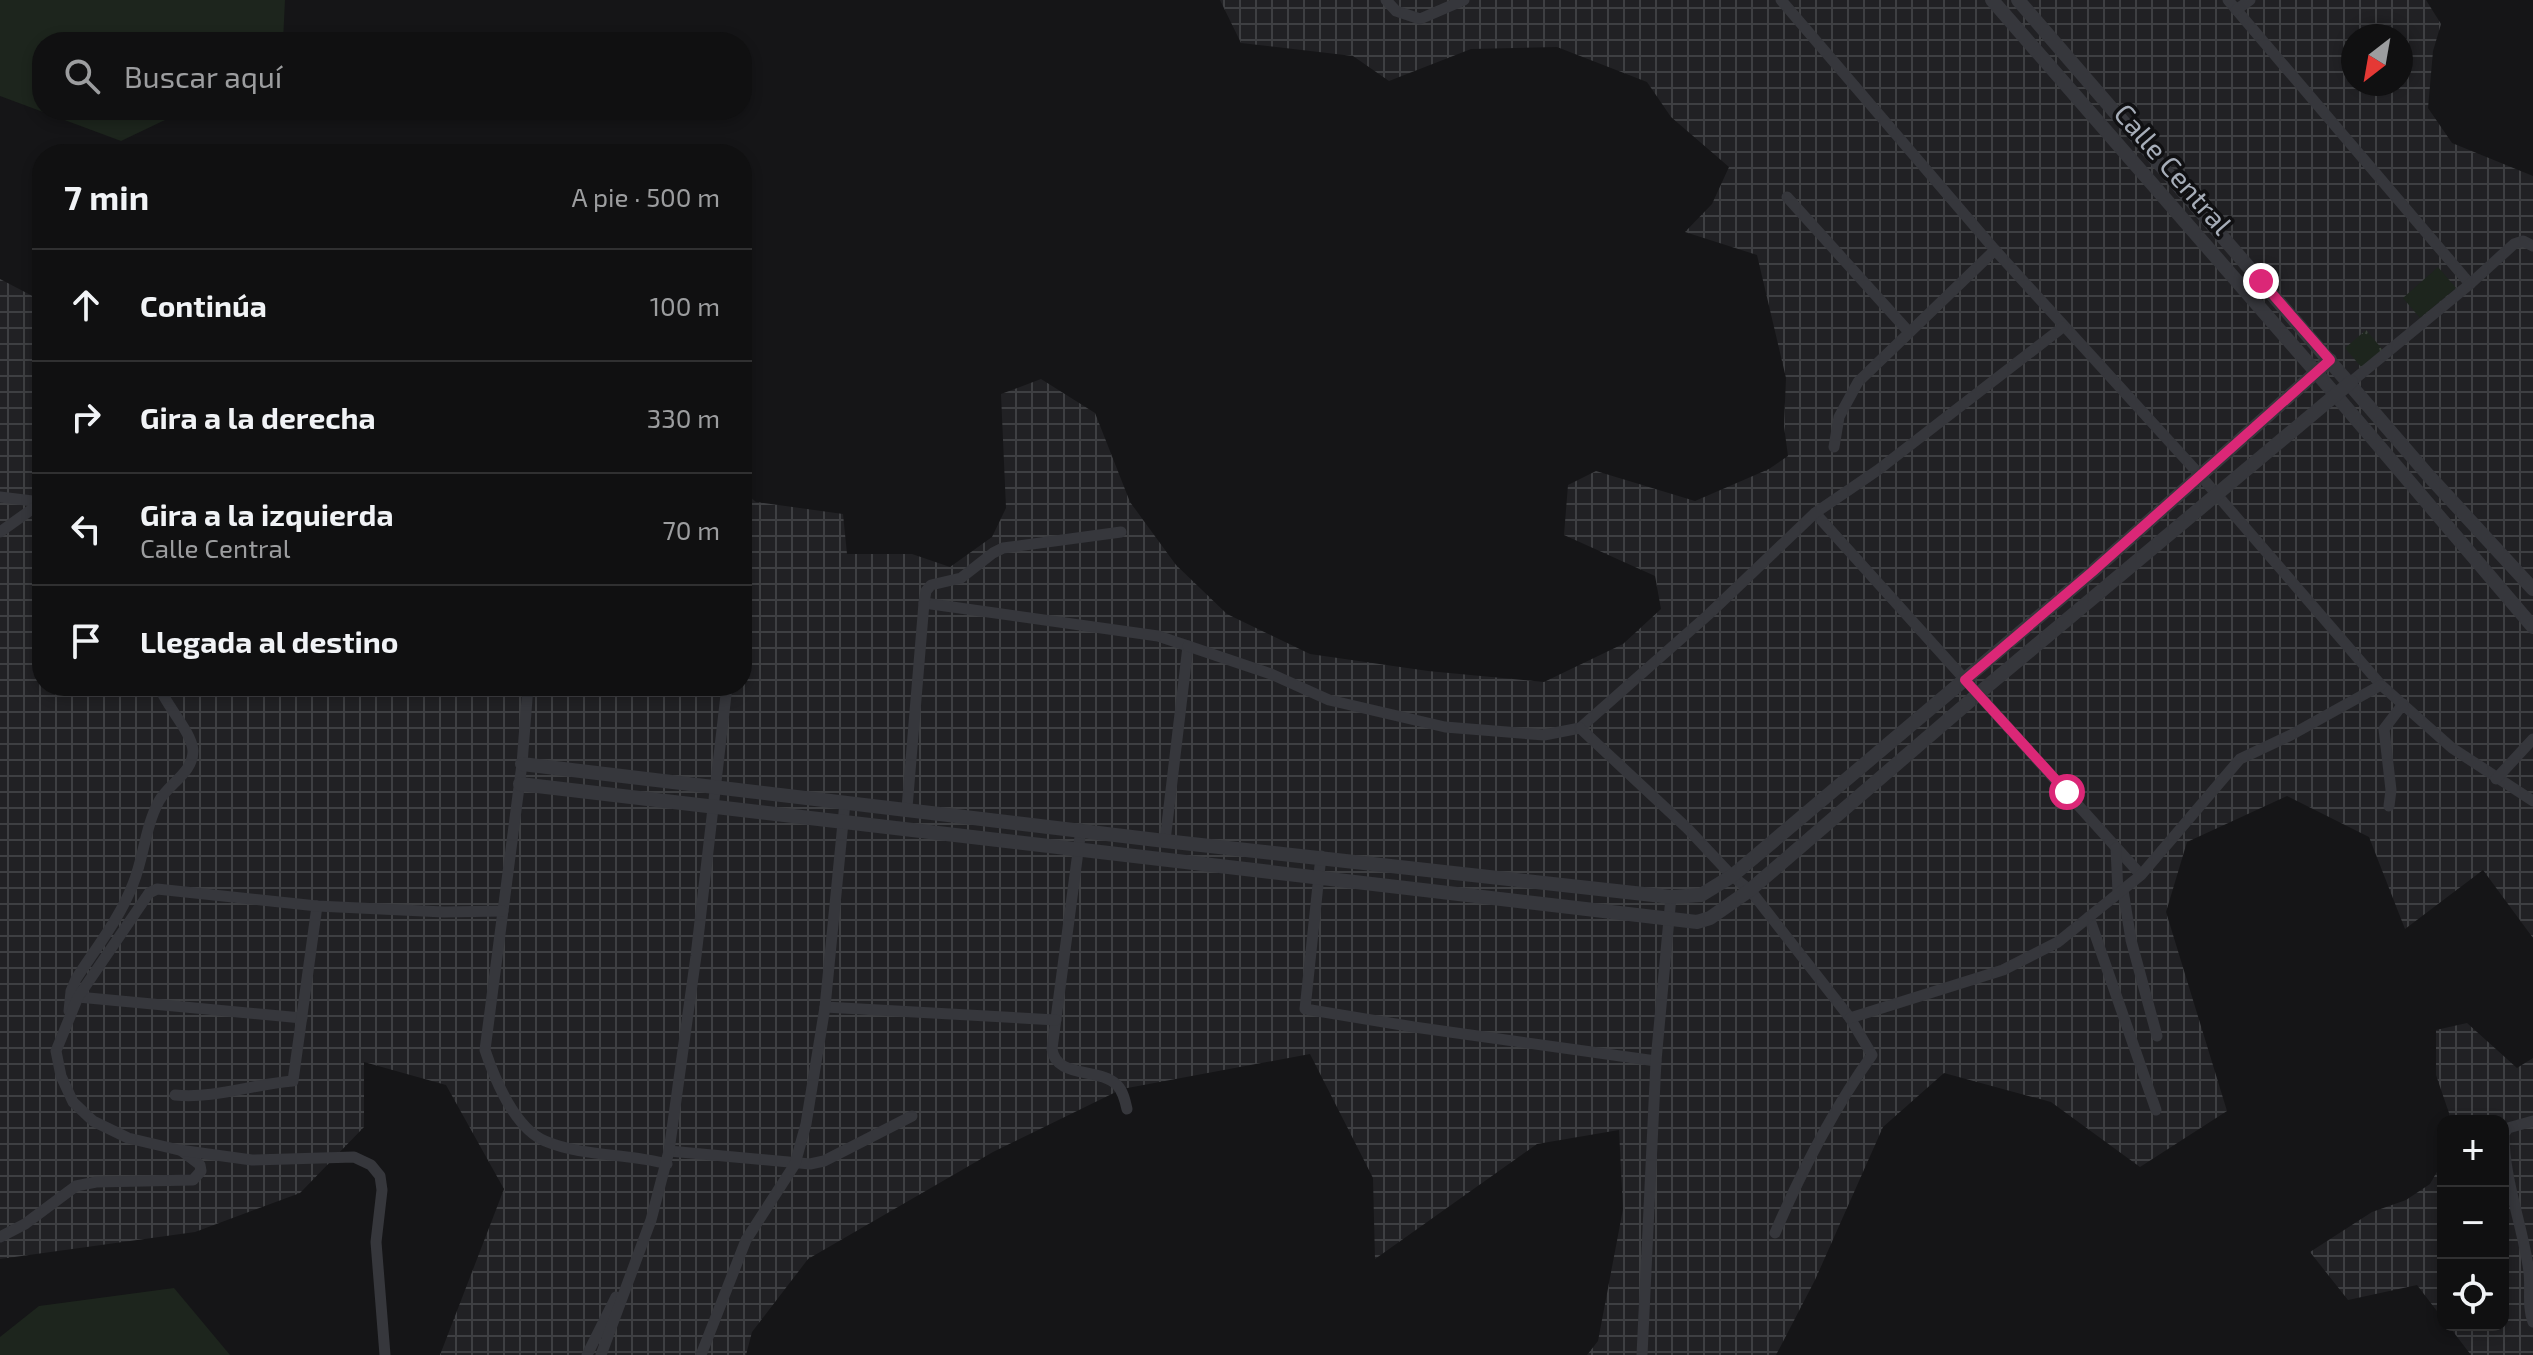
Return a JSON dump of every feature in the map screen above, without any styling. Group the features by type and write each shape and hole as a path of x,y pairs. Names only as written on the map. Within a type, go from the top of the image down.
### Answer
{"street":[{"path":"1386,0 1396,11 1420,19 1464,0"},
{"path":"1781,0 1995,250 2216,493 2381,685 2452,748 2533,801"},
{"name":"Calle Central","path":"1992,0 2533,627"},
{"name":"Calle Central","path":"2018,0 2351,382 2428,475 2533,589"},
{"path":"2228,0 2470,284"},
{"path":"2236,10 2250,0"},
{"path":"1787,197 1908,331"},
{"path":"520,784 1697,922 1710,918 1750,890 1978,694 2514,244 2523,241 2533,246"},
{"path":"1834,447 1839,417 1858,382 1995,250"},
{"path":"924,603 1158,636 1271,674 1329,700 1445,727 1544,735 1580,728 1708,615 1815,513 1878,470 2063,327"},
{"path":"522,764 1165,841 1671,897 1701,895 1732,876 2092,572 2330,360"},
{"path":"2414,488 2428,475"},
{"path":"0,497 32,503"},
{"path":"0,532 32,509"},
{"path":"1815,513 2141,875"},
{"path":"907,808 926,591 931,585 961,578 1003,548 1121,532"},
{"path":"1165,841 1188,646"},
{"path":"1850,1018 2003,970 2058,942 2141,875 2240,759 2291,735 2381,685"},
{"path":"68,1023 71,991 125,903 135,881 151,819 161,798 190,763 193,749 163,696"},
{"path":"527,696 520,784 485,1050 494,1078 525,1127 544,1141 667,1164"},
{"path":"601,1355 667,1164 726,696"},
{"path":"2389,806 2391,790 2384,729 2403,704"},
{"path":"1580,728 1750,890 1850,1018 1872,1055 1828,1121 1775,1233"},
{"path":"2496,779 2533,739"},
{"path":"701,1355 746,1240 795,1164 806,1124 825,1007 845,802"},
{"path":"1081,829 1052,1049 1057,1064 1112,1081 1118,1086 1127,1109"},
{"path":"2116,847 2131,940 2157,1036"},
{"path":"1321,856 1305,1009 1656,1061"},
{"path":"385,1355 376,1242 382,1190 380,1176 371,1165 354,1157 252,1160 179,1150 128,1138 93,1121 73,1102 61,1076 56,1051 78,997 149,893 157,889 317,906 444,912 503,911"},
{"path":"1642,1355 1656,1061 1671,897"},
{"path":"175,1095 201,1097 293,1081 317,906"},
{"path":"2089,917 2156,1110"},
{"path":"78,997 302,1018"},
{"path":"825,1007 1056,1020"},
{"path":"669,1151 795,1164 824,1161 912,1116"},
{"path":"2533,1121 2508,1128 2504,1134 2506,1161 2529,1272 2533,1322"},
{"path":"0,1237 25,1224 76,1186 96,1182 193,1180 201,1171 200,1165 179,1150"},
{"path":"587,1355 641,1246"}],"shaded area":[{"path":"1220,0 2426,0 2441,24 2433,51 2428,108 2452,143 2533,176 2533,938 2483,870 2405,929 2369,837 2287,796 2187,842 2166,912 2227,1111 2140,1167 2051,1102 1944,1073 1883,1127 1815,1280 1776,1355 1587,1355 1598,1341 1623,1209 1619,1130 1537,1144 1375,1259 1373,1178 1310,1054 1122,1089 993,1152 808,1259 752,1332 746,1355 440,1355 504,1189 446,1085 364,1062 364,1127 300,1193 195,1232 0,1259 0,279 32,296 32,696 752,696 752,499 756,502 843,514 847,554 912,554 950,567 992,537 1006,508 1001,394 1041,379 1095,413 1130,502 1176,565 1227,614 1310,654 1428,671 1544,682 1623,644 1661,609 1655,576 1564,535 1568,485 1596,471 1695,501 1769,469 1788,456 1784,426 1786,378 1757,255 1685,232 1712,204 1729,167 1671,117 1647,82 1557,47 1471,49 1389,81 1353,56 1241,43"},
{"path":"2467,1023 2517,1068 2533,1058 2533,1355 2471,1355 2453,1331 2509,1331 2509,1115 2449,1115 2436,1075 2436,1030"},
{"path":"2437,1172 2437,1311 2417,1285 2348,1300 2310,1252 2372,1212 2406,1200 2430,1184"}],"green space":[{"path":"0,0 285,0 283,32 32,32 32,108 0,96"},
{"path":"65,120 165,120 121,141"},
{"path":"2438,267 2456,288 2420,318 2403,298"},
{"path":"2366,330 2383,350 2362,368 2345,348"},
{"path":"174,1288 230,1355 0,1355 0,1337 39,1306"}],"route":[{"path":"2067,792 1965,680 2092,572 2330,360 2261,281"}]}
